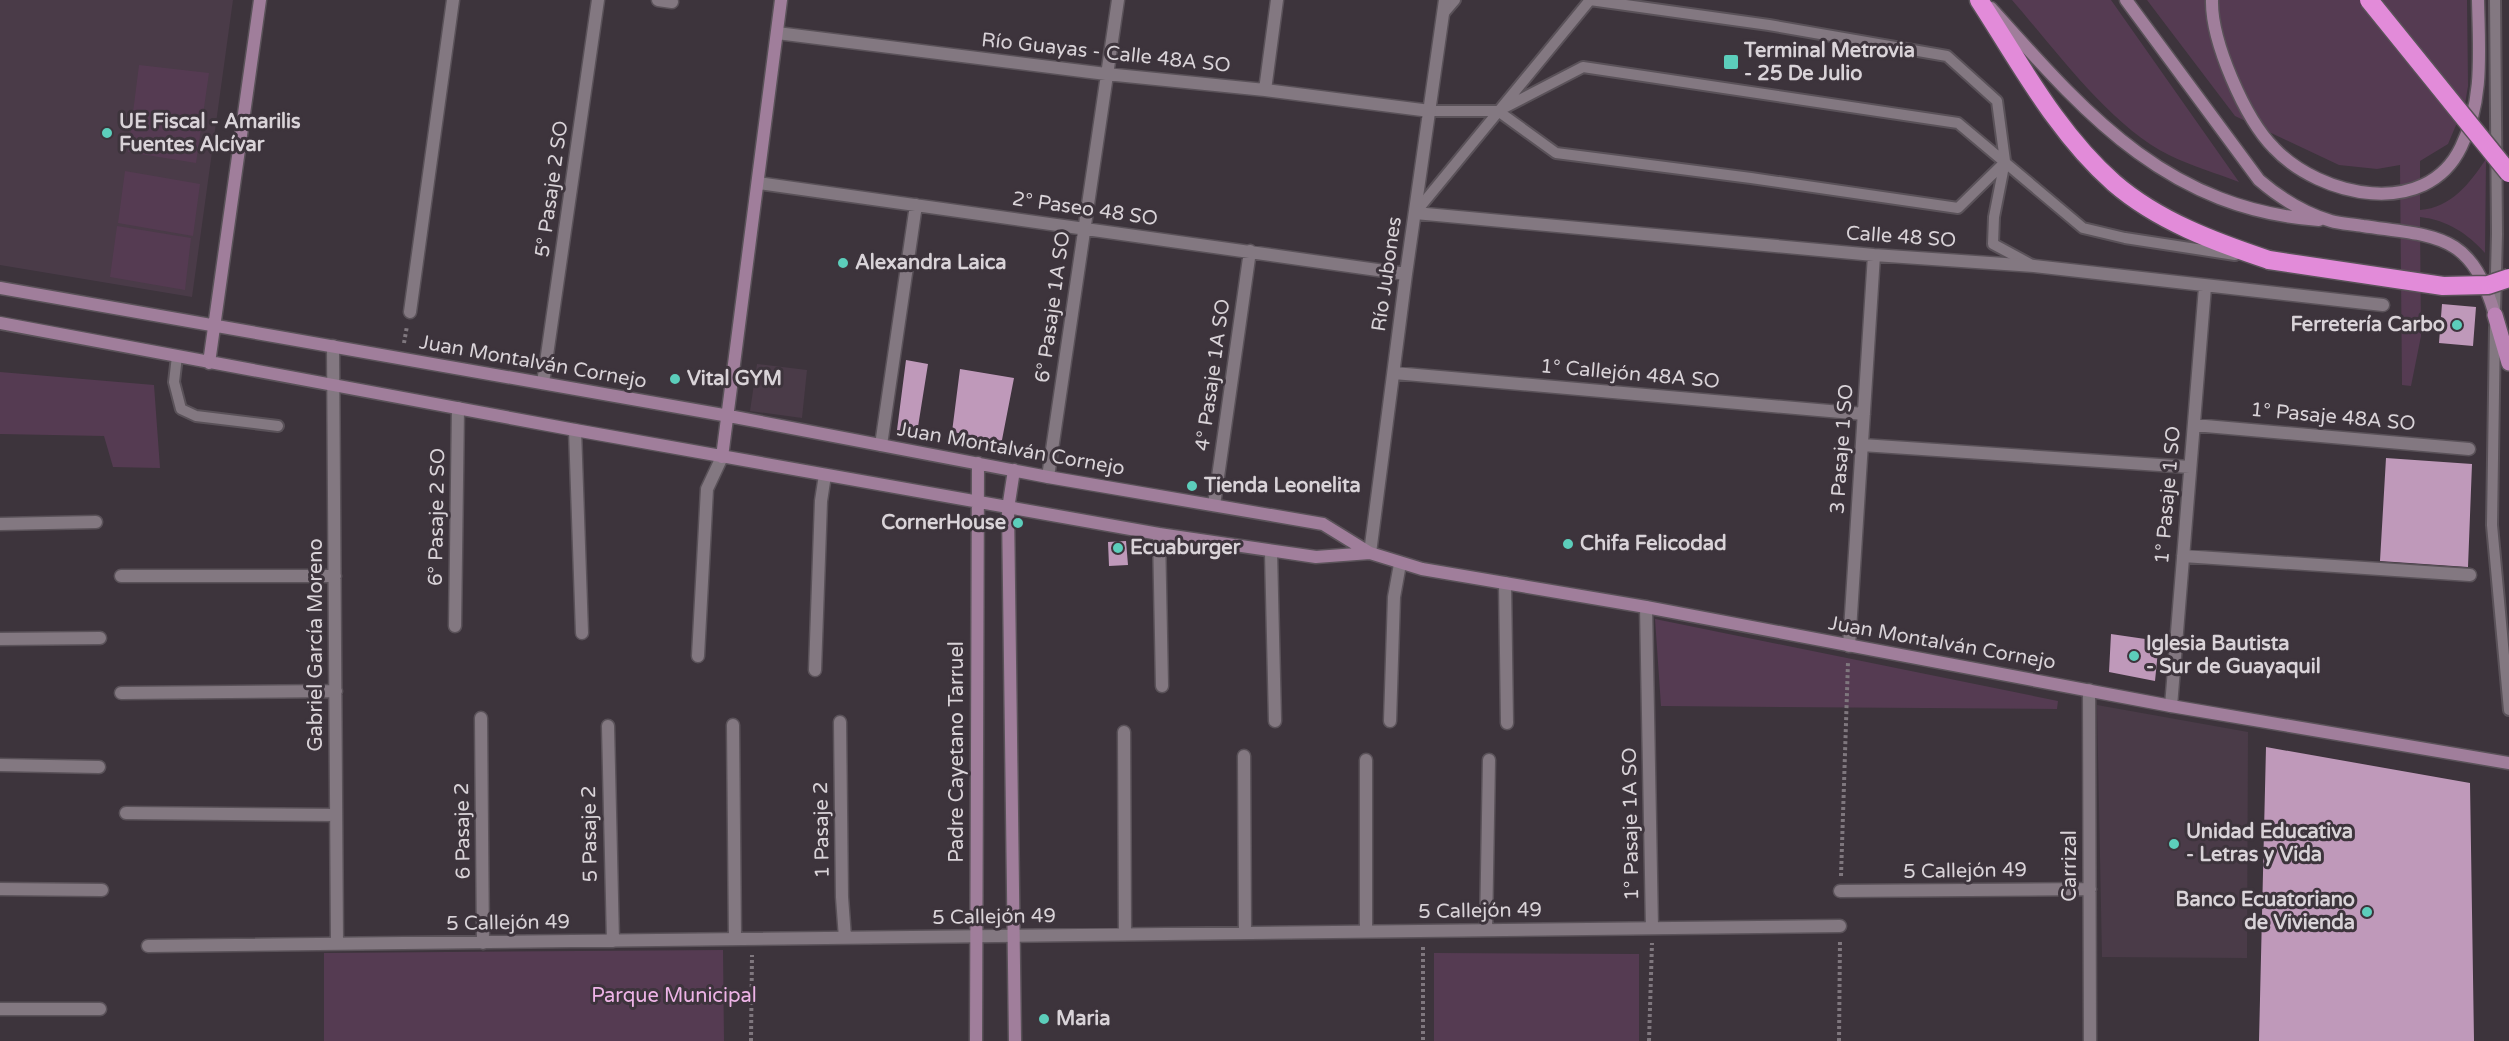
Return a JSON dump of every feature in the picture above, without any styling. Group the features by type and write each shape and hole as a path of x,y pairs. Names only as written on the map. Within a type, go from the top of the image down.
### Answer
{"highway":[{"path":"1979,0 2060,123 2085,154 2116,184 2178,224 2217,242 2269,260 2443,286 2488,285 2509,278"},
{"path":"2369,0 2509,173"}],"main road":[{"path":"2495,315 2509,363"}],"street":[{"path":"209,363 260,0"},
{"path":"410,312 453,0"},
{"name":"5° Pasaje 2 SO","path":"543,383 598,0"},
{"path":"658,0 672,2"},
{"path":"698,656 707,489 722,456 729,416 781,0"},
{"name":"6° Pasaje 1A SO","path":"1048,477 1118,0"},
{"path":"1265,90 1277,0"},
{"name":"Río Jubones","path":"1370,553 1406,274 1445,0"},
{"path":"1985,0 2037,58 2110,131 2166,173 2221,200 2266,213 2441,239 2469,258 2479,271 2488,289 2495,315"},
{"path":"2126,0 2259,180 2276,195 2298,208 2331,221"},
{"path":"2212,0 2215,32 2224,59 2247,108 2263,136 2273,148 2289,163 2309,176 2332,186 2378,194 2416,189 2433,180 2447,168 2460,149 2476,104 2479,76 2478,0"},
{"name":"Río Guayas - Calle 48A SO","path":"777,33 1430,111"},
{"name":"2° Paseo 48 SO","path":"758,183 1406,274"},
{"path":"881,445 916,204"},
{"name":"Calle 48 SO","path":"1415,213 1874,255 2034,266 2383,305"},
{"name":"4° Pasaje 1A SO","path":"1214,505 1250,251"},
{"name":"3 Pasaje 1 SO","path":"1849,646 1874,255"},
{"name":"1° Pasaje 1 SO","path":"2171,706 2205,286"},
{"name":"Juan Montalván Cornejo","path":"0,288 729,416 1048,477 1323,524 1370,553 1400,564 1646,607 2171,706 2509,763"},
{"name":"Juan Montalván Cornejo","path":"0,323 1008,509 1271,552 1316,557 1370,553"},
{"name":"Gabriel García Moreno","path":"333,346 337,944"},
{"name":"1° Callejón 48A SO","path":"1394,373 1864,414"},
{"name":"6° Pasaje 2 SO","path":"455,626 458,408"},
{"name":"1° Pasaje 48A SO","path":"2194,425 2469,448"},
{"path":"575,430 582,633"},
{"path":"1862,445 2190,468"},
{"name":"Padre Cayetano Tarruel","path":"976,1041 978,463"},
{"path":"1014,470 1008,509 1015,1041"},
{"path":"814,670 820,501 825,475"},
{"path":"0,524 96,522"},
{"path":"1159,534 1162,686"},
{"path":"1271,552 1275,721"},
{"path":"2183,556 2470,575"},
{"path":"1390,721 1394,597 1400,564"},
{"path":"121,576 335,576"},
{"path":"1505,583 1507,723"},
{"name":"1° Pasaje 1A SO","path":"1646,607 1652,928"},
{"path":"0,639 100,638"},
{"name":"Carrizal","path":"2089,690 2090,1041"},
{"path":"121,693 336,691"},
{"name":"6 Pasaje 2","path":"481,718 483,943"},
{"name":"1 Pasaje 2","path":"840,722 842,897 845,938"},
{"path":"733,725 735,939"},
{"name":"5 Pasaje 2","path":"608,726 613,941"},
{"path":"1124,732 1125,934"},
{"path":"1245,756 1245,933"},
{"path":"1366,760 1366,931"},
{"path":"1486,930 1489,760"},
{"path":"0,765 99,767"},
{"path":"126,813 336,815"},
{"path":"0,889 102,890"},
{"name":"5 Callejón 49","path":"1840,891 2090,889"},
{"name":"5 Callejón 49","path":"148,946 1840,926"},
{"path":"0,1010 100,1009"}],"lane":[{"path":"1443,14 1455,0"},
{"path":"1415,213 1590,0 1768,25 1947,56 1997,101 2005,161 1994,218 1993,244 2034,266"},
{"path":"2495,0 2497,234 2492,525 2509,710"},
{"path":"1430,111 1498,111 1583,67 1958,123 2083,228 2124,238 2269,260"},
{"path":"1498,111 1556,153 1958,208 2005,161"},
{"path":"177,356 174,382 181,409 196,416 279,426"}],"path":[{"path":"400,358 410,312"},
{"path":"1840,891 1849,646"},
{"path":"1839,1041 1840,926"},
{"name":"1° Pasaje 1A SO","path":"1649,1041 1652,928"},
{"path":"1423,931 1423,1041"},
{"path":"751,1041 752,939"}],"shaded area":[{"name":"UE Fiscal - Amarilis Fuentes Alcívar","path":"0,0 233,0 192,297 0,265"},
{"path":"757,364 807,370 802,418 750,411"},
{"name":"Unidad Educativa - Letras y Vida","path":"2097,705 2248,732 2247,958 2102,957"}],"green space":[{"path":"2012,0 2111,0 2239,182 2169,155 2147,142 2084,85"},
{"path":"2147,0 2467,0 2468,86 2465,104 2448,144 2420,161 2420,210 2441,205 2459,193 2486,159 2485,253 2471,239 2448,224 2420,217 2421,336 2411,386 2402,385 2400,165 2377,169 2339,165 2235,116"},
{"path":"139,65 209,73 196,163 128,152"},
{"path":"125,171 200,184 193,236 118,223"},
{"path":"117,226 191,238 185,290 110,277"},
{"path":"0,372 154,385 160,468 113,467 104,436 0,434"},
{"path":"1655,619 2058,701 2057,709 1661,706"},
{"name":"Parque Municipal","path":"723,950 724,1041 324,1041 324,953"},
{"path":"1434,953 1639,954 1639,1041 1434,1041"}],"building":[{"name":"Ferretería Carbo","path":"2442,304 2476,307 2473,346 2439,343"},
{"path":"906,360 928,364 917,433 897,430"},
{"path":"960,369 1014,378 1001,445 977,440 977,436 952,432"},
{"path":"2386,458 2472,464 2468,567 2380,561"},
{"path":"1126,541 1128,565 1109,566 1108,542"},
{"name":"Iglesia Bautista - Sur de Guayaquil","path":"2111,634 2159,641 2155,681 2109,672"},
{"name":"Banco Ecuatoriano de Vivienda","path":"2266,747 2470,783 2474,1041 2259,1041"}],"place":[{"name":"Terminal Metrovia - 25 De Julio","path":"1731,62"},
{"name":"UE Fiscal - Amarilis Fuentes Alcívar","path":"107,133"},
{"name":"Alexandra Laica","path":"843,263"},
{"name":"Ferretería Carbo","path":"2457,325"},
{"name":"Vital GYM","path":"675,379"},
{"name":"Tienda Leonelita","path":"1192,486"},
{"name":"CornerHouse","path":"1018,523"},
{"name":"Chifa Felicodad","path":"1568,544"},
{"name":"Ecuaburger","path":"1118,548"},
{"name":"Iglesia Bautista - Sur de Guayaquil","path":"2134,656"},
{"name":"Unidad Educativa - Letras y Vida","path":"2174,844"},
{"name":"Banco Ecuatoriano de Vivienda","path":"2367,912"},
{"name":"Maria","path":"1044,1019"}]}
